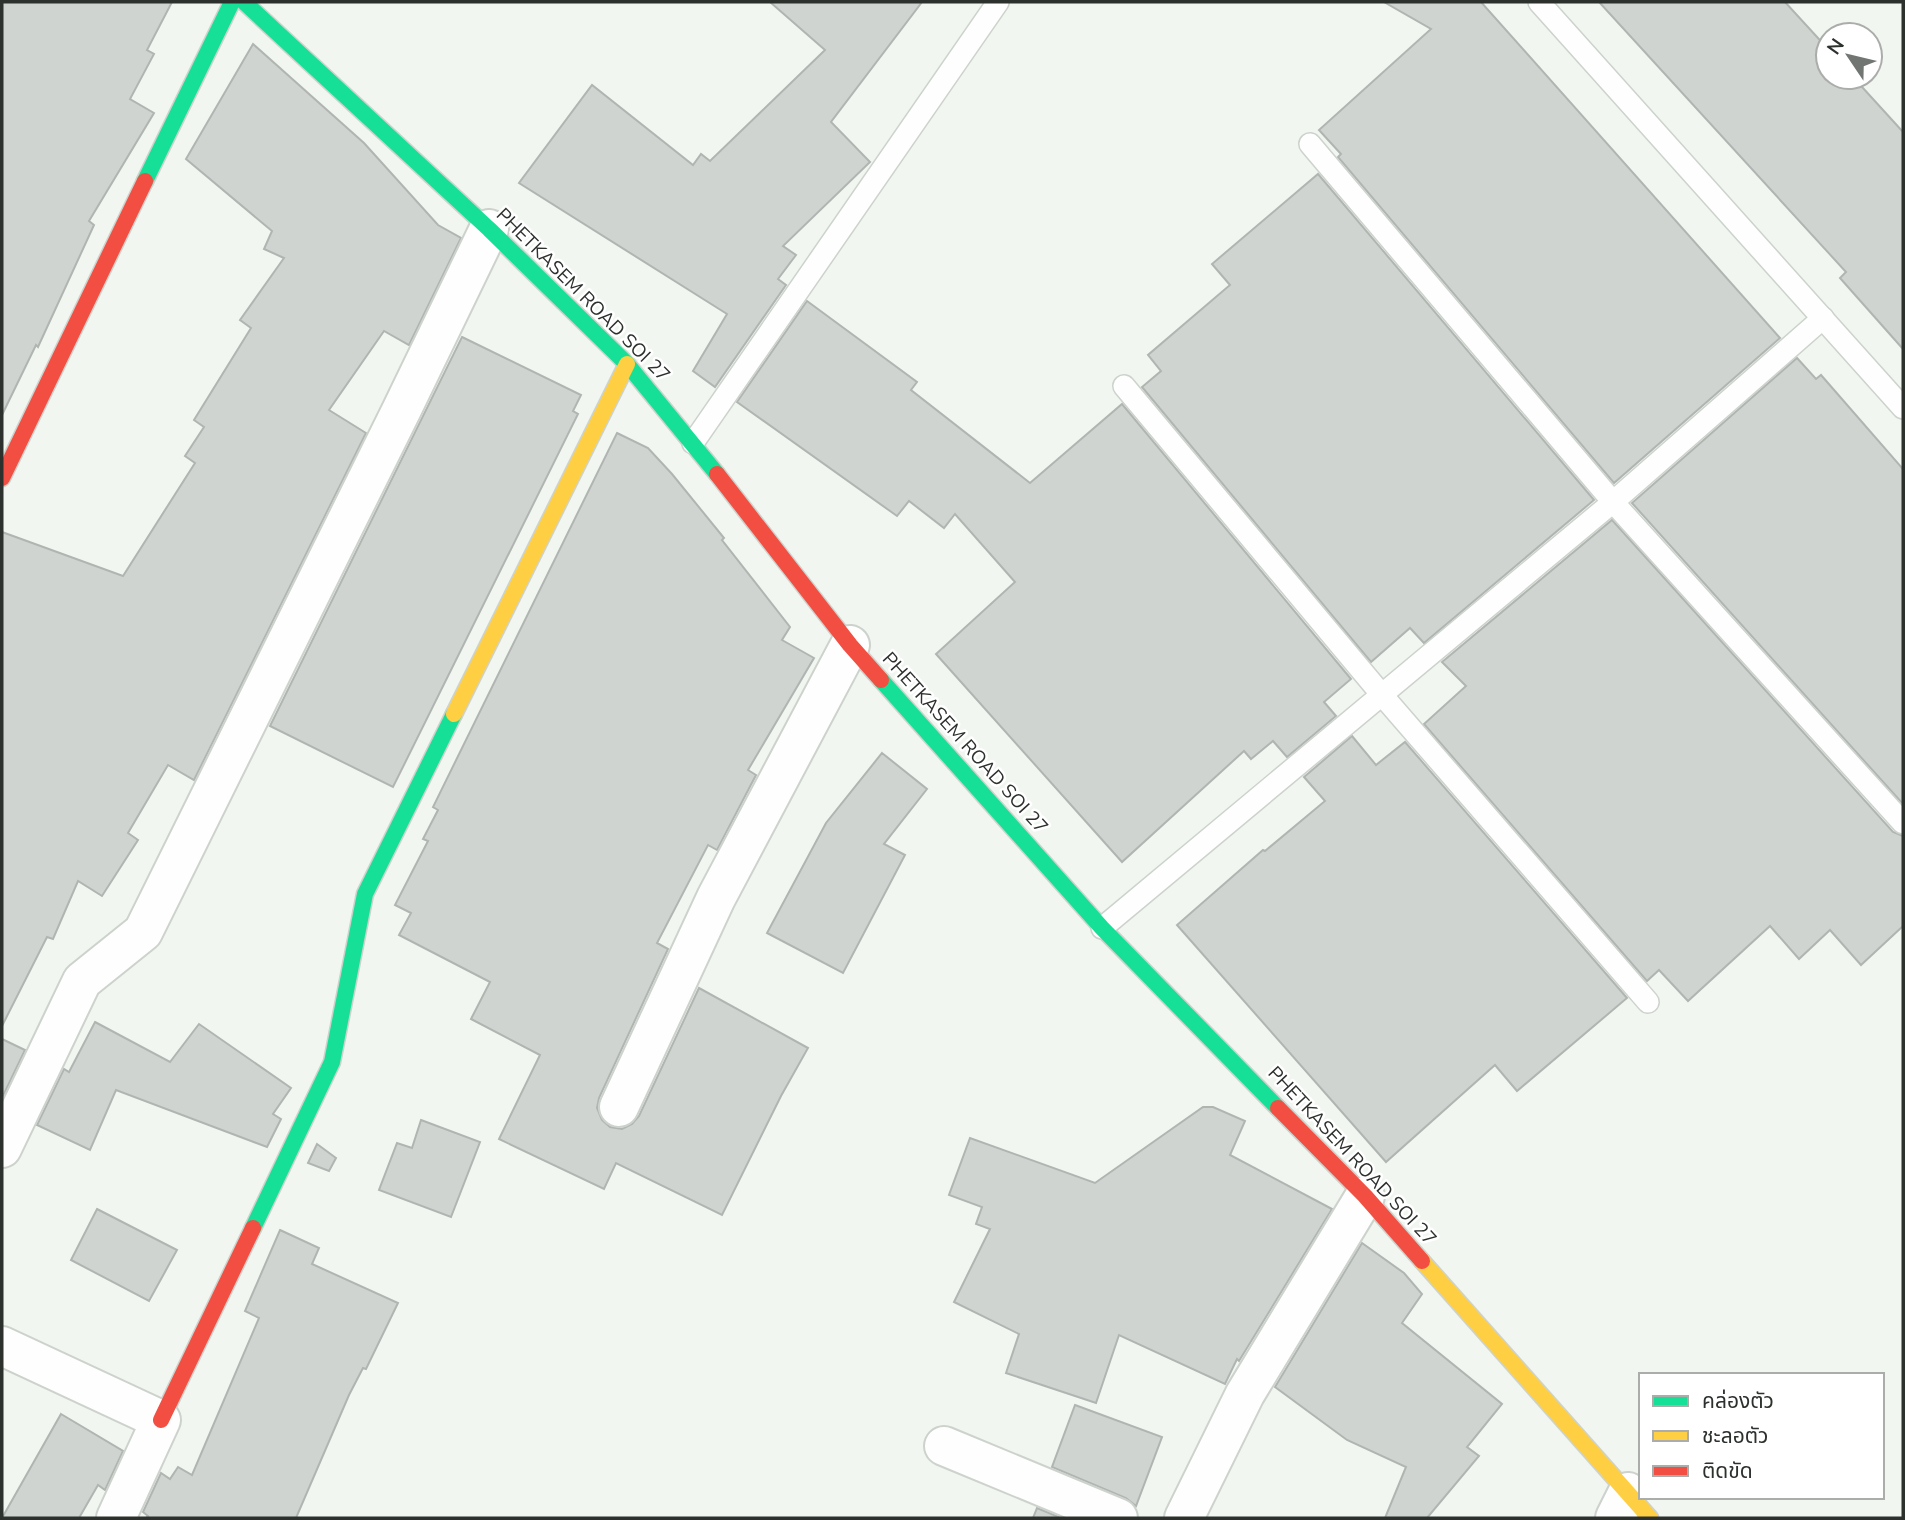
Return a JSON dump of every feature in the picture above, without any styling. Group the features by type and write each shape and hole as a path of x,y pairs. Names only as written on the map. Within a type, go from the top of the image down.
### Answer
{"street":[{"path":"2,478 232,2"},
{"name":"PHETKASEM ROAD SOI 27","path":"244,2 489,229 627,364 693,443 850,645 1102,928 1365,1196 1631,1509"},
{"path":"2,1147 82,981 143,932 489,229"},
{"path":"116,1518 332,1062 365,894 627,364"},
{"path":"619,1107 716,898 850,645"},
{"path":"1184,1518 1245,1394 1365,1196"},
{"path":"2,1346 161,1420"},
{"path":"944,1446 1118,1518"}],"lane":[{"path":"693,443 998,2"},
{"path":"1539,2 1903,408"},
{"path":"1310,145 1613,502 1903,823"},
{"path":"1102,928 1613,502 1823,318"},
{"path":"1124,386 1382,695 1648,1002"}],"building":[{"path":"2,2 172,2 147,50 154,54 130,99 154,113 89,221 94,225 38,347 36,345 2,415"},
{"path":"770,2 922,2 831,122 870,162 783,246 796,255 778,279 786,285 715,387 693,371 727,314 519,183 592,85 693,165 701,154 710,161 825,50"},
{"path":"1384,2 1481,2 1780,338 1614,483 1338,157 1341,154 1319,130 1431,29"},
{"path":"1599,2 1785,2 1814,34 1814,91 1866,91 1903,132 1903,349 1840,278 1846,272"},
{"path":"253,44 364,143 438,225 461,238 409,345 384,331 329,410 366,433 194,780 168,765 128,833 138,840 102,896 78,881 53,939 47,937 2,1026 2,532 123,576 195,463 185,456 204,427 194,420 251,328 240,320 284,258 264,249 272,231 186,159"},
{"path":"1318,174 1594,500 1424,643 1410,628 1371,662 1142,387 1161,371 1148,355 1230,285 1212,264"},
{"path":"807,301 917,382 911,390 1030,483 1122,404 1351,679 1324,702 1336,716 1287,757 1273,741 1251,759 1244,751 1122,862 936,654 1015,582 955,514 944,528 909,501 897,516 737,402"},
{"path":"462,337 581,395 573,411 578,414 393,787 270,726"},
{"path":"1797,358 1816,379 1821,375 1903,469 1903,804 1632,503"},
{"path":"617,433 648,448 672,474 790,627 782,640 814,658 748,770 756,775 717,850 708,845 657,943 668,949 599,1098 597,1108 602,1120 610,1127 622,1129 632,1124 639,1116 699,988 808,1048 722,1215 616,1163 604,1189 499,1139 540,1055 471,1019 490,982 399,935 411,913 395,905 428,841 423,839 438,810 433,807"},
{"path":"1612,520 1893,832 1903,836 1903,926 1861,965 1830,930 1799,959 1770,926 1688,1001 1659,970 1647,981 1424,724 1466,686 1442,662"},
{"path":"1352,736 1376,765 1405,742 1627,998 1517,1091 1495,1065 1386,1162 1177,925 1263,850 1325,801 1304,777"},
{"path":"882,753 927,789 884,844 905,855 843,973 767,933 826,823"},
{"path":"95,1022 170,1062 199,1024 291,1088 273,1114 281,1119 267,1147 116,1090 90,1150 37,1125 64,1069 69,1072"},
{"path":"2,1039 25,1050 2,1098"},
{"path":"1203,1107 1213,1107 1245,1121 1230,1155 1332,1209 1239,1361 1237,1359 1225,1384 1119,1335 1096,1403 1006,1373 1019,1334 954,1302 990,1229 976,1224 982,1207 949,1195 970,1138 1095,1183"},
{"path":"421,1120 480,1142 451,1217 379,1190 397,1143 412,1148"},
{"path":"317,1144 336,1158 329,1171 308,1163"},
{"path":"97,1209 177,1250 149,1301 71,1260"},
{"path":"280,1230 319,1248 312,1264 398,1303 366,1369 363,1368 349,1395 296,1518 146,1518 148,1516 143,1512 161,1473 170,1479 178,1467 192,1475 259,1318 245,1311"},
{"path":"1362,1243 1404,1273 1422,1294 1402,1323 1502,1404 1467,1447 1479,1456 1427,1518 1385,1518 1406,1467 1347,1440 1275,1387"},
{"path":"1075,1405 1162,1437 1136,1506 1126,1498 1052,1467"},
{"path":"61,1414 123,1451 105,1490 98,1485 79,1518 2,1518"},
{"path":"1037,1508 1061,1518 1033,1518"}],"traffic: fast":[{"path":"145,181 232,2"},
{"path":"244,2 489,229 627,364 717,474"},
{"path":"881,680 1102,928 1278,1108"},
{"path":"253,1228 332,1062 365,894 454,714"}],"traffic: slow":[{"path":"454,714 627,364"},
{"path":"1422,1261 1650,1518"}],"traffic: jam":[{"path":"2,478 145,181"},
{"path":"717,474 850,645 881,680"},
{"path":"1278,1108 1365,1196 1422,1261"},
{"path":"161,1420 253,1228"}]}
